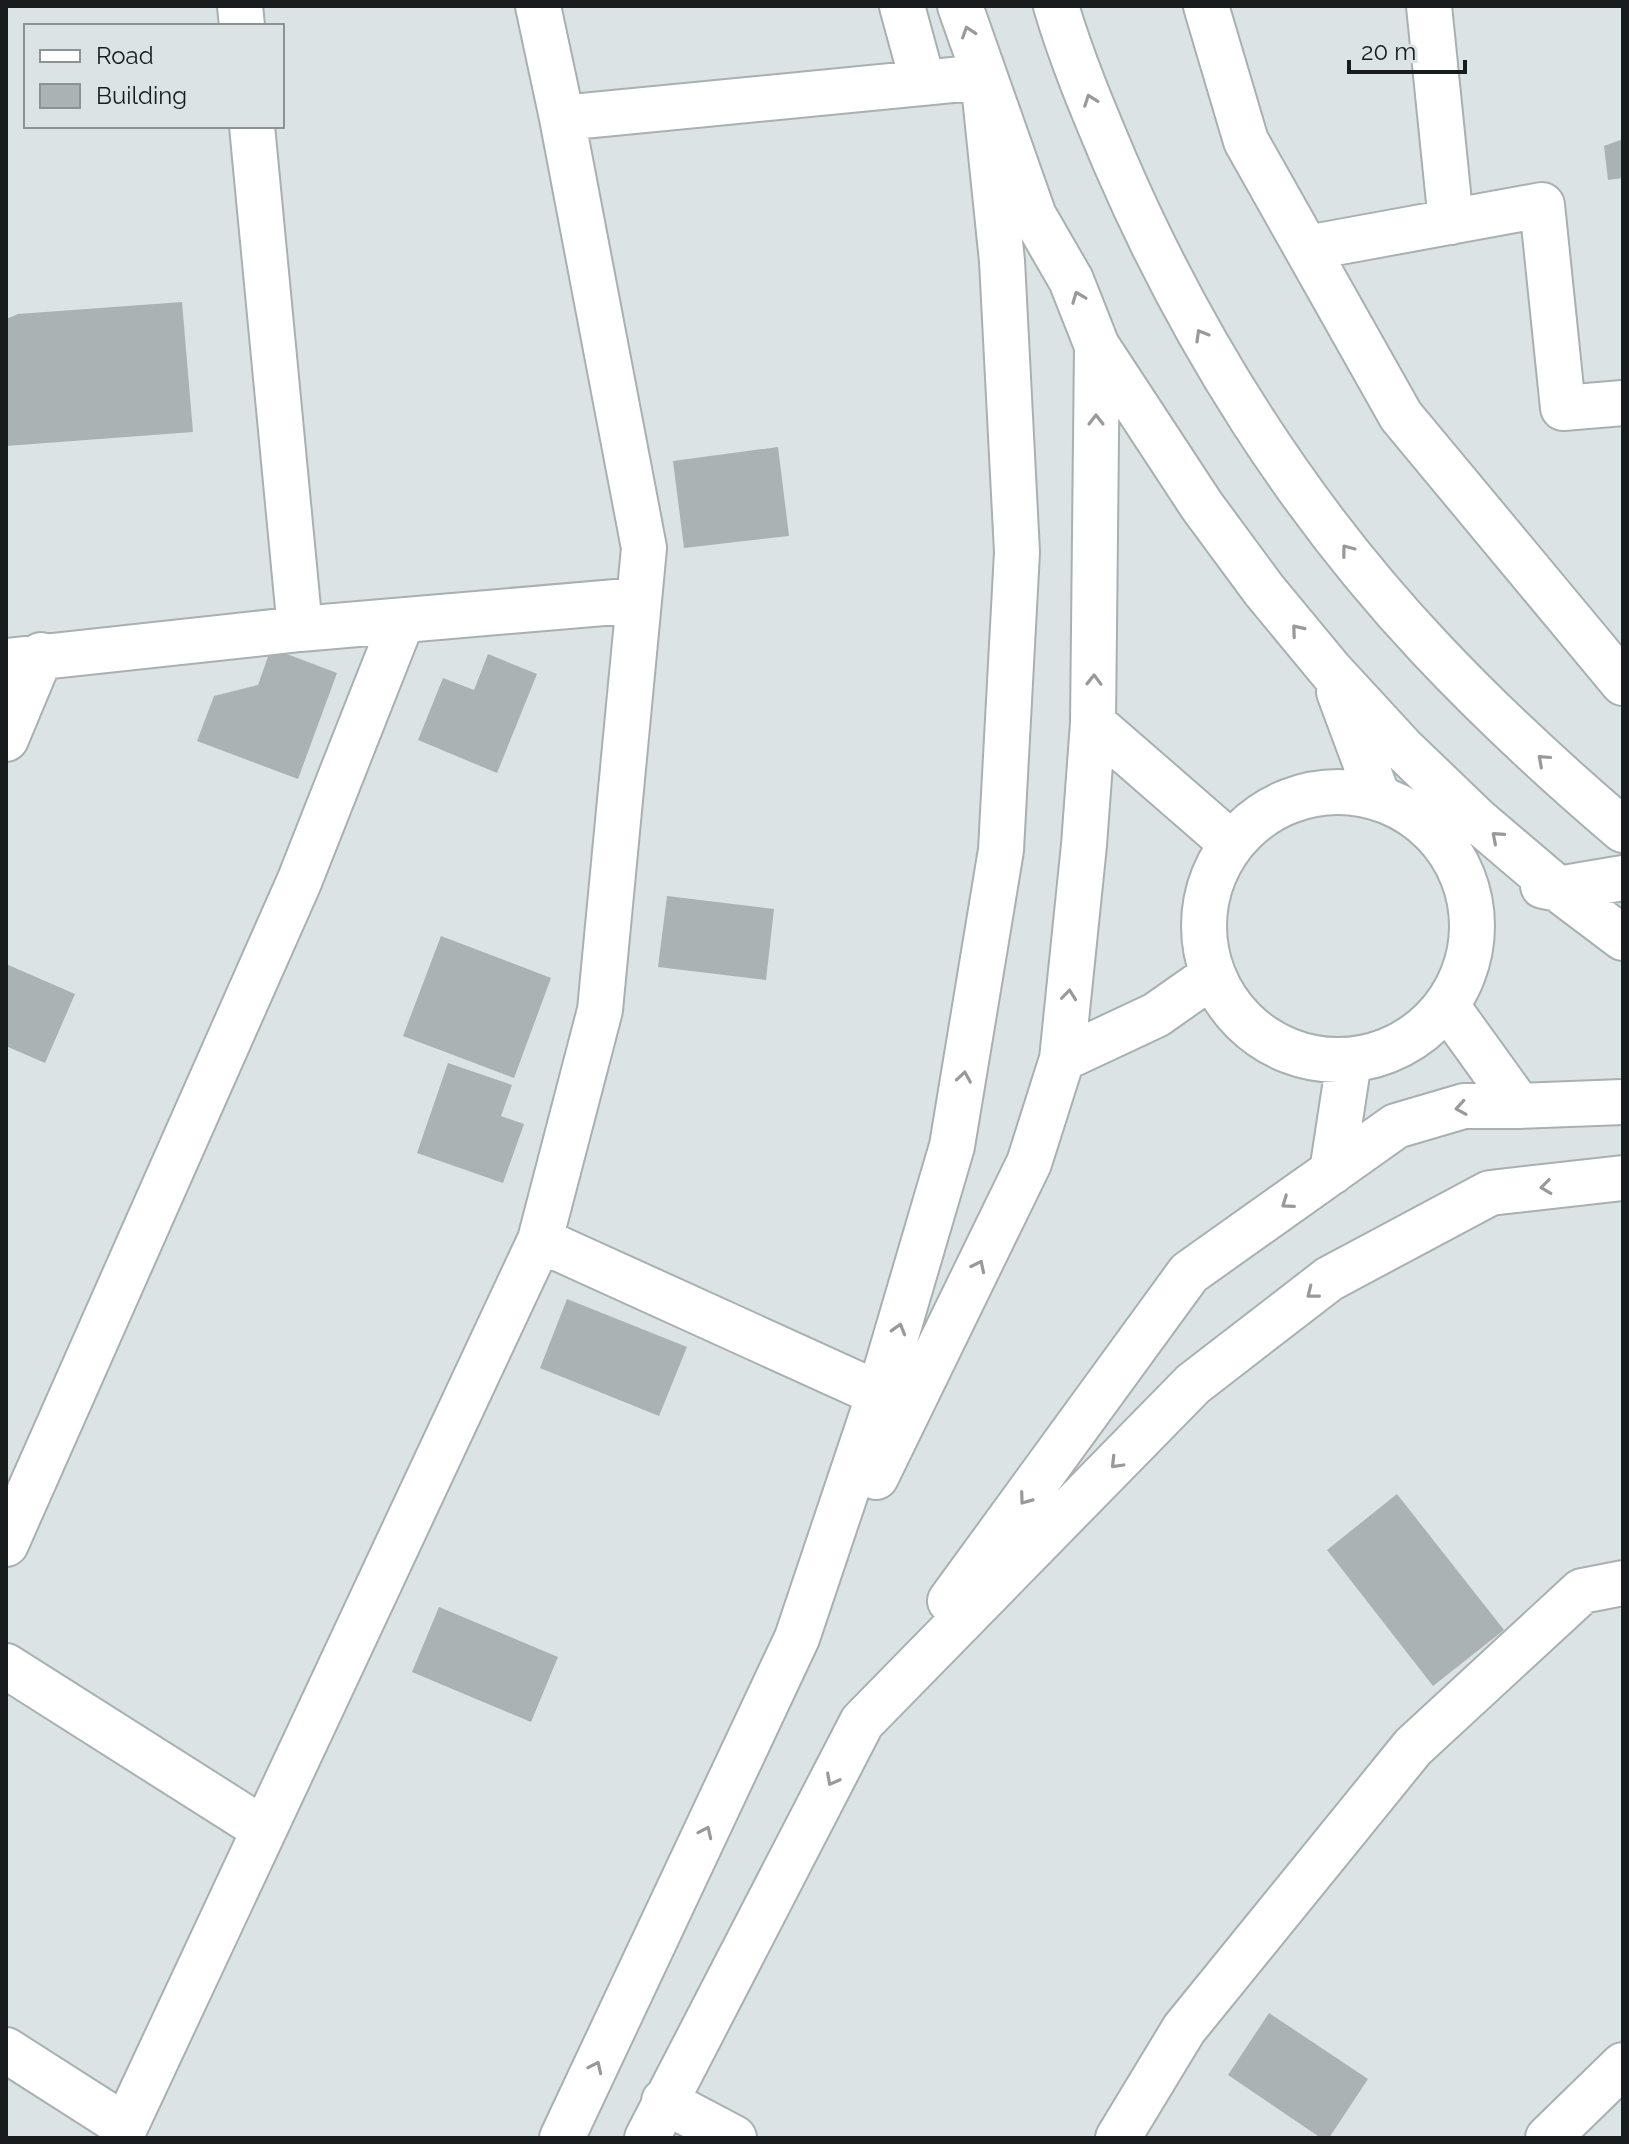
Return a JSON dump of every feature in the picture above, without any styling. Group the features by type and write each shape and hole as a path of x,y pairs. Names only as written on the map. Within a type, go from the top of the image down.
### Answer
{"street":[{"path":"6,2050 123,2132 540,1240 600,1010 644,548 538,6"},
{"path":"902,6 923,83"},
{"path":"960,6 1034,216 1071,280 1097,346 1202,506 1264,590 1331,671 1424,769 1478,821 1558,889 1623,938"},
{"path":"1056,6 1097,119 1138,215 1216,360 1297,485 1360,568 1427,646 1500,720 1623,830"},
{"path":"1206,6 1246,141 1401,416 1623,683"},
{"path":"1429,6 1451,222"},
{"path":"562,118 983,77"},
{"path":"797,1638 879,1394 952,1146 1001,850 1017,552 1002,261 983,77"},
{"path":"252,128 300,629"},
{"path":"1307,248 1542,205 1563,408 1623,403"},
{"path":"562,2138 797,1638 1029,1163 1062,1059 1093,723 1097,346"},
{"path":"6,739 24,658 300,629 639,600"},
{"path":"6,1544 299,882 402,621"},
{"path":"1331,671 1378,797"},
{"path":"1093,723 1232,844"},
{"path":"1351,791 1378,797 1403,808 1425,823 1445,844 1460,869 1469,896 1473,925 1470,954 1461,981 1447,1006 1427,1028 1404,1045 1349,1061 1320,1060 1293,1053 1267,1040 1244,1023 1226,1000 1213,975 1205,947 1204,919 1208,893 1217,867 1232,844 1250,824 1273,808 1297,797 1324,792 1351,791"},
{"path":"1460,869 1558,889 1623,878"},
{"path":"1062,1059 1156,1015 1213,975"},
{"path":"1447,1006 1519,1106"},
{"path":"1332,1172 1349,1061"},
{"path":"734,2138 656,2119 862,1722 1189,1273 1396,1126 1464,1106 1623,1102"},
{"path":"862,1722 1193,1384 1329,1279 1490,1193 1623,1178"},
{"path":"540,1240 879,1394"},
{"path":"1118,2138 1184,2029 1413,1747 1582,1591 1623,1583"},
{"path":"6,1666 263,1829"},
{"path":"1548,2138 1623,2065"}],"building":[{"path":"1623,139 1623,178 1608,180 1604,146"},
{"path":"182,302 193,432 6,446 6,319 18,314"},
{"path":"778,447 789,536 684,548 673,461"},
{"path":"271,648 337,673 298,779 197,741 214,696 258,685"},
{"path":"488,654 537,674 497,773 418,740 443,678 474,690"},
{"path":"667,896 774,909 766,980 658,967"},
{"path":"441,936 551,978 514,1078 403,1036"},
{"path":"6,964 75,994 45,1063 6,1046"},
{"path":"448,1063 512,1085 501,1116 524,1124 503,1183 417,1153"},
{"path":"567,1299 687,1347 659,1416 540,1368"},
{"path":"1397,1494 1504,1630 1433,1686 1327,1550"},
{"path":"439,1607 558,1657 531,1722 412,1672"},
{"path":"1269,2013 1368,2079 1329,2138 1321,2138 1228,2075"}]}
